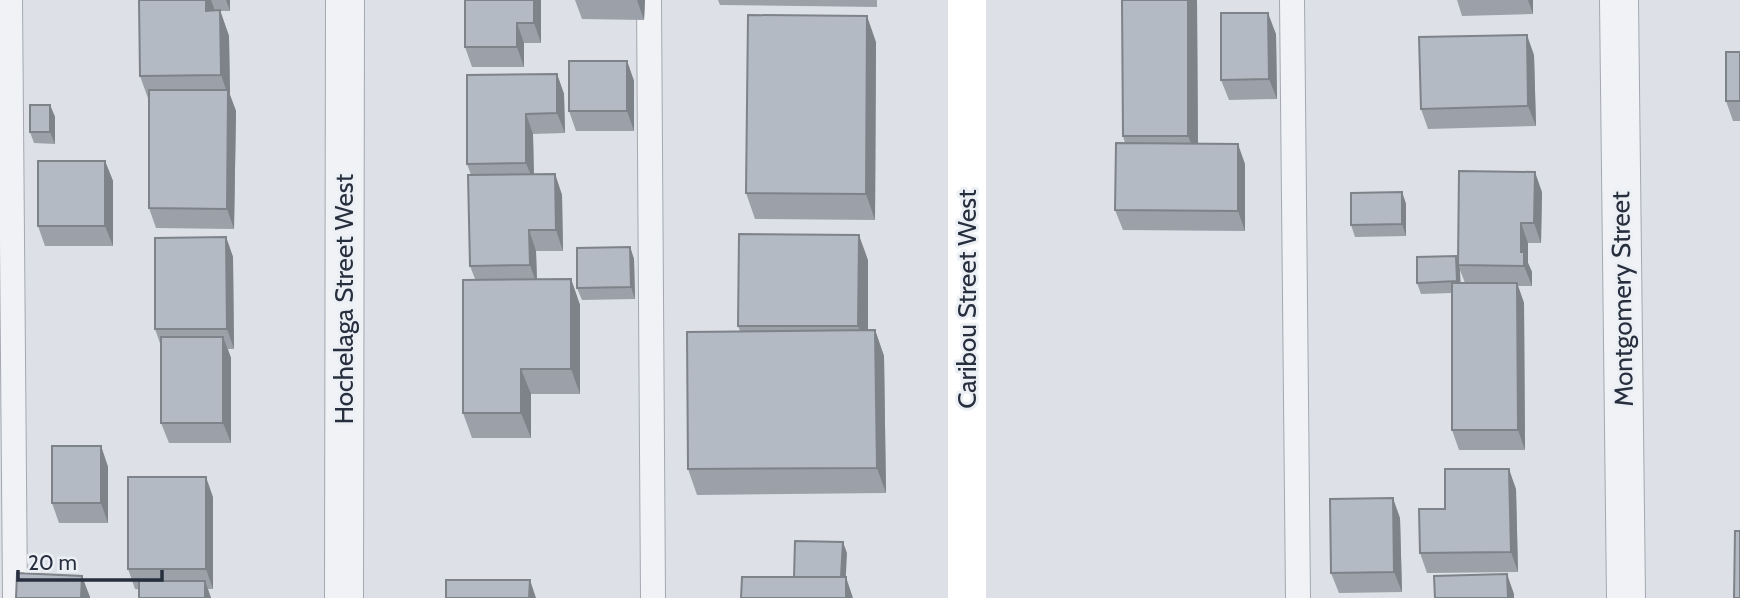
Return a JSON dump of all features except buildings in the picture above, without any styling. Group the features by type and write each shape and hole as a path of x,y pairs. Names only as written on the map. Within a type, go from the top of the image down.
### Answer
{"street":[{"name":"Hochelaga Street West","path":"344,598 345,0"},
{"name":"Caribou Street West","path":"967,0 967,598"},
{"name":"Montgomery Street","path":"1619,0 1626,598"}],"lane":[{"path":"10,0 15,598"},
{"path":"649,0 653,598"},
{"path":"1292,0 1298,598"}]}
